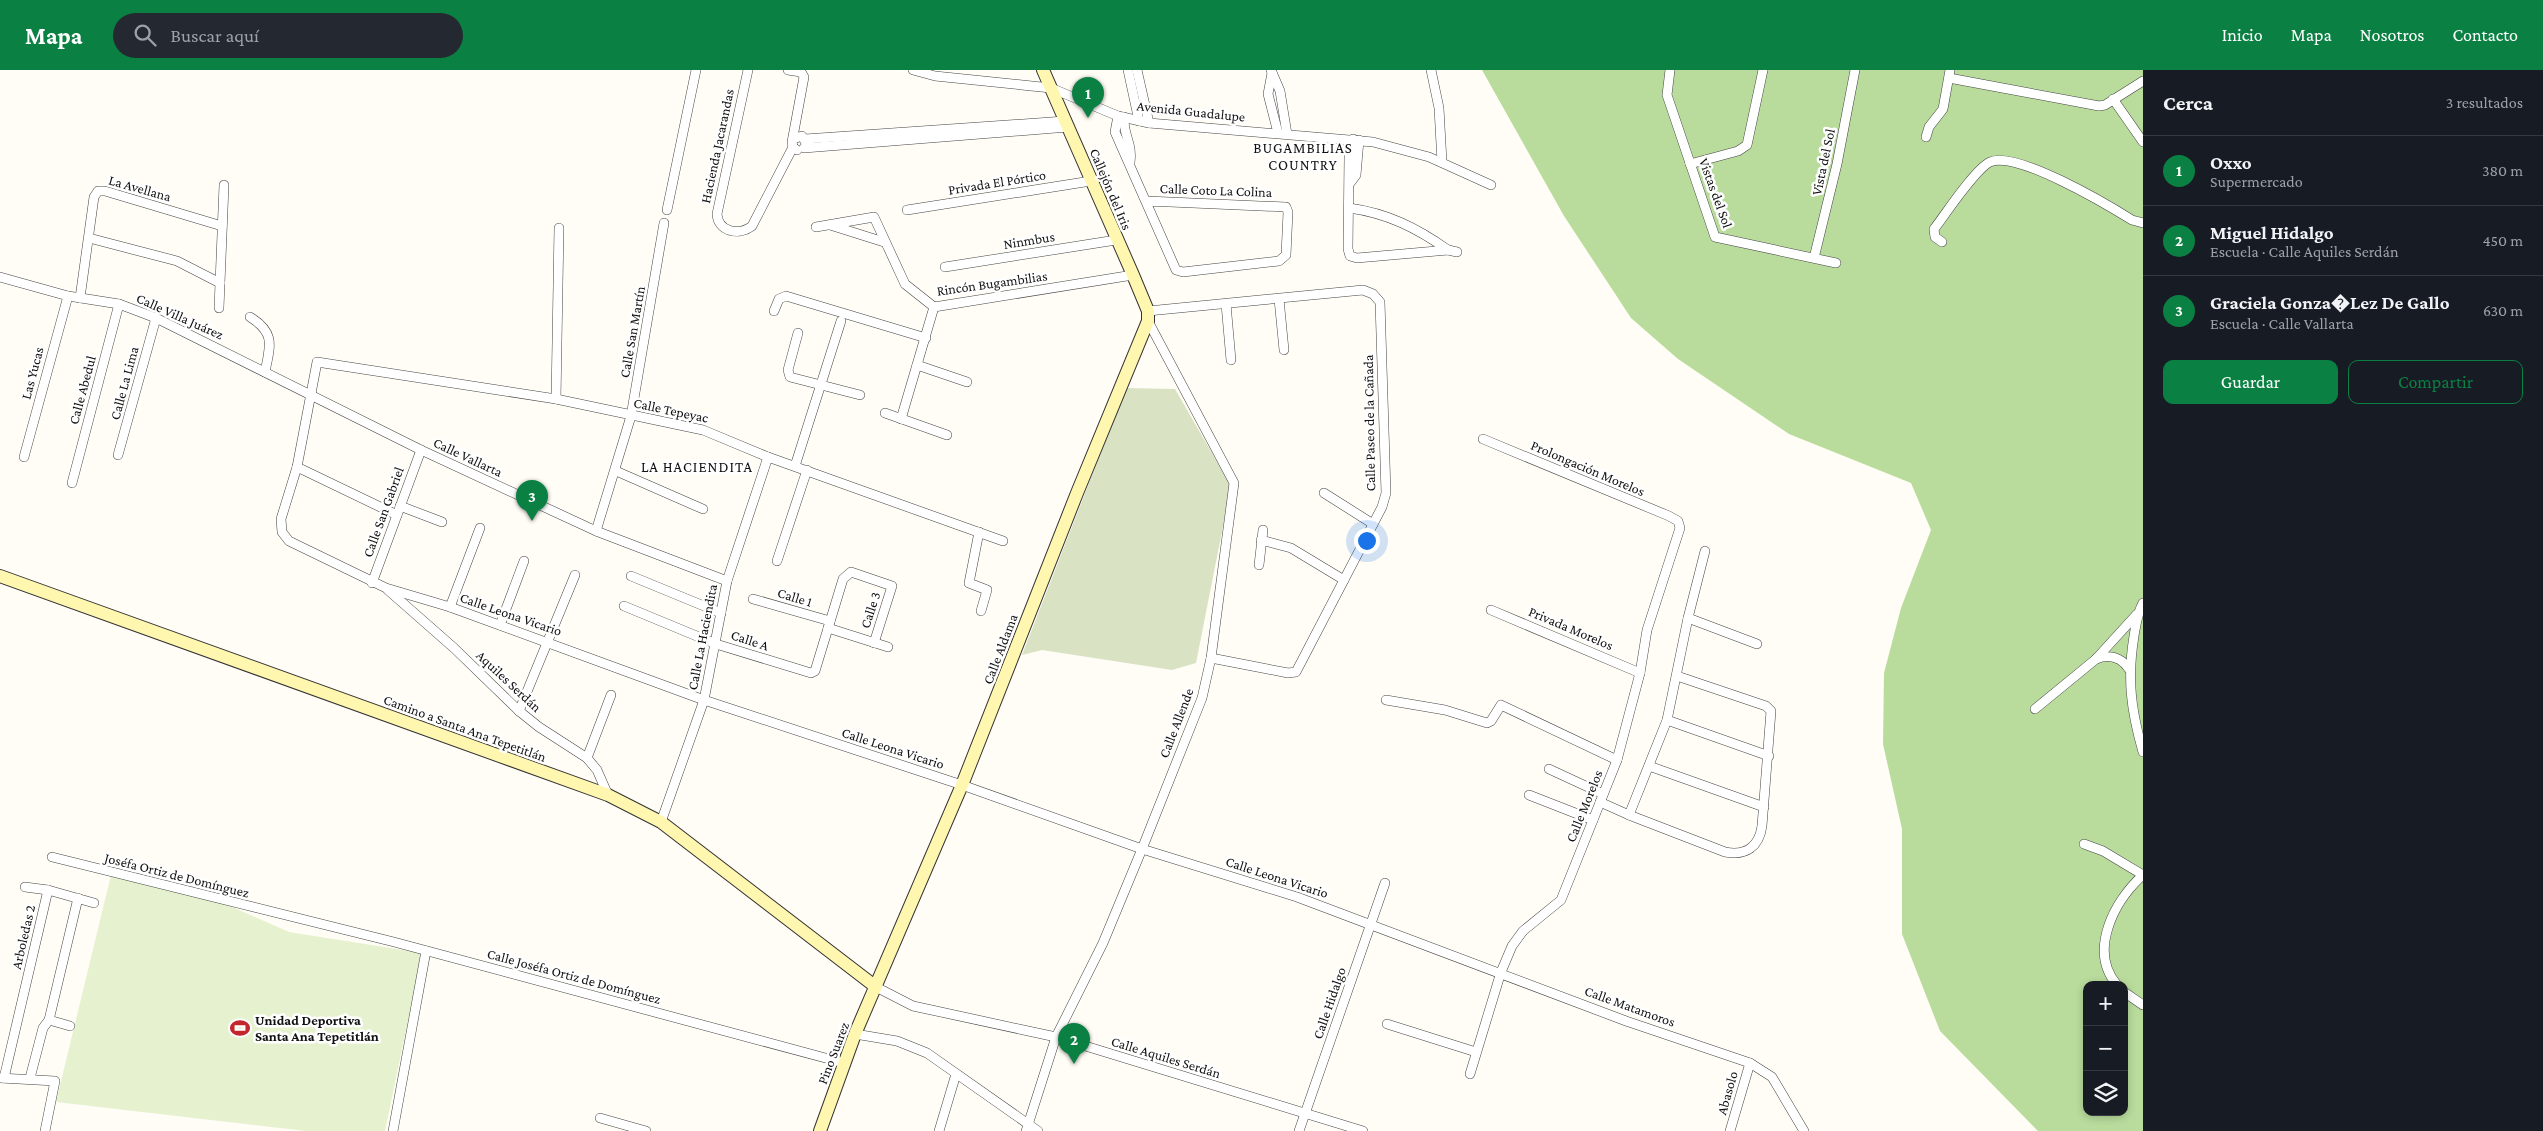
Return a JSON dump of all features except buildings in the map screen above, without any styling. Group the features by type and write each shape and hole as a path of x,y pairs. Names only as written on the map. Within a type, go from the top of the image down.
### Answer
{"street":[{"path":"667,210 696,70"},
{"name":"Hacienda Jacarandas","path":"748,70 717,214 717,219 724,228 735,232 752,226 793,143 804,77 801,72 788,70"},
{"name":"Avenida Guadalupe","path":"913,70 935,76 1051,88 1121,116 1149,123 1356,140 1392,146 1442,162 1491,185"},
{"name":"Callejón del Iris","path":"1043,70 1133,275 1148,316"},
{"path":"1128,70 1139,121"},
{"path":"1137,70 1149,123"},
{"path":"1431,70 1439,108 1442,162"},
{"name":"Vistas del Sol","path":"1670,70 1667,95 1715,237 1836,263"},
{"path":"1690,164 1738,151 1746,146 1763,70"},
{"name":"Vista del Sol","path":"1814,258 1837,164 1855,70"},
{"path":"1272,71 1280,91 1282,133"},
{"path":"1926,137 1929,127 1943,109 1950,74 2088,105 2105,105 2143,81"},
{"path":"2113,99 2143,142"},
{"name":"Calle Coto La Colina","path":"1121,116 1123,128 1132,149 1130,163 1174,268 1178,271 1279,261 1286,255 1288,212 1286,207 1146,201"},
{"path":"805,144 799,135 793,143 800,150 805,144 1067,124"},
{"path":"1356,140 1350,157 1348,249 1352,257 1448,250 1458,252"},
{"path":"1942,242 1934,237 1934,230 1979,171 1990,162 2002,160 2073,186 2132,220 2143,223"},
{"name":"Privada El Pórtico","path":"907,210 1091,181"},
{"path":"219,308 224,185"},
{"name":"La Avellana","path":"80,298 94,197 98,191 101,190 222,226"},
{"path":"1349,208 1373,212 1398,220 1448,250"},
{"name":"Rincón Bugambilias","path":"816,226 874,217 905,284 934,307 1133,275"},
{"name":"Calle San Martín","path":"596,531 632,416 664,223"},
{"path":"829,225 884,242"},
{"path":"556,399 559,228"},
{"path":"89,238 176,261 220,283"},
{"name":"Ninmbus","path":"945,267 1116,240"},
{"name":"Calle Villa Juárez","path":"0,277 68,296 119,304 156,318 311,396"},
{"name":"Calle Paseo de la Cañada","path":"1148,316 1226,304 1363,290 1373,294 1380,302 1386,493 1373,524 1296,672 1288,673 1211,658"},
{"name":"Las Yucas","path":"24,457 68,296"},
{"path":"774,310 779,299 786,296 926,338"},
{"path":"1279,299 1284,350"},
{"name":"Calle Abedul","path":"72,483 119,304"},
{"path":"1226,304 1231,360"},
{"path":"901,419 934,307"},
{"name":"Calle Allende","path":"1027,1127 1056,1037 1103,942 1202,698 1211,658 1234,483 1148,316"},
{"name":"Calle Aldama","path":"876,987 962,785 1148,316"},
{"path":"250,317 263,327 270,338 265,372"},
{"name":"Calle La Lima","path":"118,455 156,318"},
{"path":"795,466 841,321"},
{"path":"798,333 788,375 860,395"},
{"name":"Calle Tepeyac","path":"311,396 317,362 556,399 703,430 768,457 1003,541"},
{"path":"917,365 967,382"},
{"path":"311,396 297,467 399,511 442,522"},
{"name":"Calle Vallarta","path":"311,396 421,450 596,531 727,580"},
{"path":"885,414 947,435"},
{"name":"Prolongación Morelos","path":"1484,439 1669,516 1680,524"},
{"name":"Calle San Gabriel","path":"372,583 421,450"},
{"name":"Calle La Haciendita","path":"661,822 704,700 727,580 768,457"},
{"name":"Calle Leona Vicario","path":"297,467 280,519 284,536 289,542 372,583 549,642 704,700 962,785 1142,849 1297,897 1501,972"},
{"path":"777,561 807,470"},
{"path":"616,471 704,509"},
{"path":"1324,493 1373,524"},
{"name":"Calle Morelos","path":"1470,1074 1501,972 1520,934 1561,900 1617,760 1640,673 1647,630 1680,524"},
{"path":"450,608 480,528"},
{"path":"1258,566 1263,530"},
{"path":"979,532 969,583 987,590 981,610"},
{"path":"1261,540 1291,548 1344,580"},
{"path":"1629,816 1666,720 1688,618 1706,551"},
{"path":"500,625 524,561"},
{"name":"Calle 3","path":"874,643 892,586 854,573 848,573 843,579 829,625 874,643 888,647"},
{"path":"519,711 575,575"},
{"name":"Camino a Santa Ana Tepetitlán","path":"0,576 608,795 661,822 876,987"},
{"path":"631,576 721,613"},
{"name":"Aquiles Serdán","path":"386,588 454,648 519,711 539,727 587,758 597,770 608,795"},
{"name":"Calle 1","path":"753,598 829,625"},
{"path":"2035,708 2096,659 2138,612 2143,603"},
{"name":"Calle A","path":"624,606 716,644 809,673 814,672 829,625"},
{"name":"Privada Morelos","path":"1491,610 1640,673"},
{"path":"2138,612 2129,668 2134,722 2143,752"},
{"path":"1688,618 1757,644"},
{"path":"2096,659 2105,656 2115,657 2123,661 2129,668"},
{"path":"1549,769 1602,798 1629,816 1735,854 1753,848 1761,836 1772,716 1769,708 1677,676"},
{"path":"587,758 611,695"},
{"path":"1386,700 1445,710 1487,723 1492,721 1501,705 1617,760"},
{"path":"1666,720 1769,756"},
{"path":"1649,766 1764,808"},
{"path":"1529,795 1593,820"},
{"path":"2084,844 2103,851 2143,875 2133,884 2120,901 2106,936 2105,966 2114,981"},
{"name":"Joséfa Ortiz de Domínguez","path":"52,857 296,918"},
{"name":"Calle Hidalgo","path":"1298,1131 1385,884"},
{"name":"Arboledas 2","path":"25,887 48,890 94,902"},
{"name":"Arboledas 2","path":"45,1131 55,1081 30,1078 2,1078 48,890"},
{"path":"30,1078 43,1028 48,1020 78,898"},
{"name":"Calle Joséfa Ortiz de Domínguez","path":"296,918 844,1063"},
{"path":"393,1131 426,951"},
{"name":"Calle Matamoros","path":"1501,972 1626,1021 1750,1063 1772,1077 1804,1131"},
{"name":"Pino Suarez","path":"820,1131 855,1034 876,987"},
{"name":"Calle Aquiles Serdán","path":"876,987 913,1006 1056,1037 1304,1115 1363,1131"},
{"path":"2128,995 2143,1005"},
{"path":"48,1020 70,1026"},
{"path":"1386,1024 1476,1052"},
{"path":"855,1034 897,1040 927,1053 1027,1127 1038,1131"},
{"name":"Abasolo","path":"1730,1131 1750,1063"},
{"path":"939,1131 956,1074"},
{"path":"600,1118 646,1131"}],"green space":[{"path":"1482,70 2143,70 2143,1131 2038,1131 1940,1031 1902,934 1902,829 1883,744 1884,673 1901,608 1931,530 1911,483 1789,434 1678,359 1631,318 1564,216"},
{"path":"1126,388 1175,389 1231,486 1196,663 1172,670 1042,650 1022,655"},
{"name":"Unidad Deportiva Santa Ana Tepetitlán","path":"111,875 230,906 289,932 422,953 385,1131 306,1131 56,1102"}],"place":[{"name":"Oxxo","path":"1088,118"},
{"name":"Graciela Gonza�Lez De Gallo","path":"532,521"},
{"name":"Unidad Deportiva Santa Ana Tepetitlán","path":"240,1028"},
{"name":"Miguel Hidalgo","path":"1074,1064"}],"district":[{"name":"BUGAMBILIAS COUNTRY","path":"1303,156"},
{"name":"LA HACIENDITA","path":"697,467"}]}
